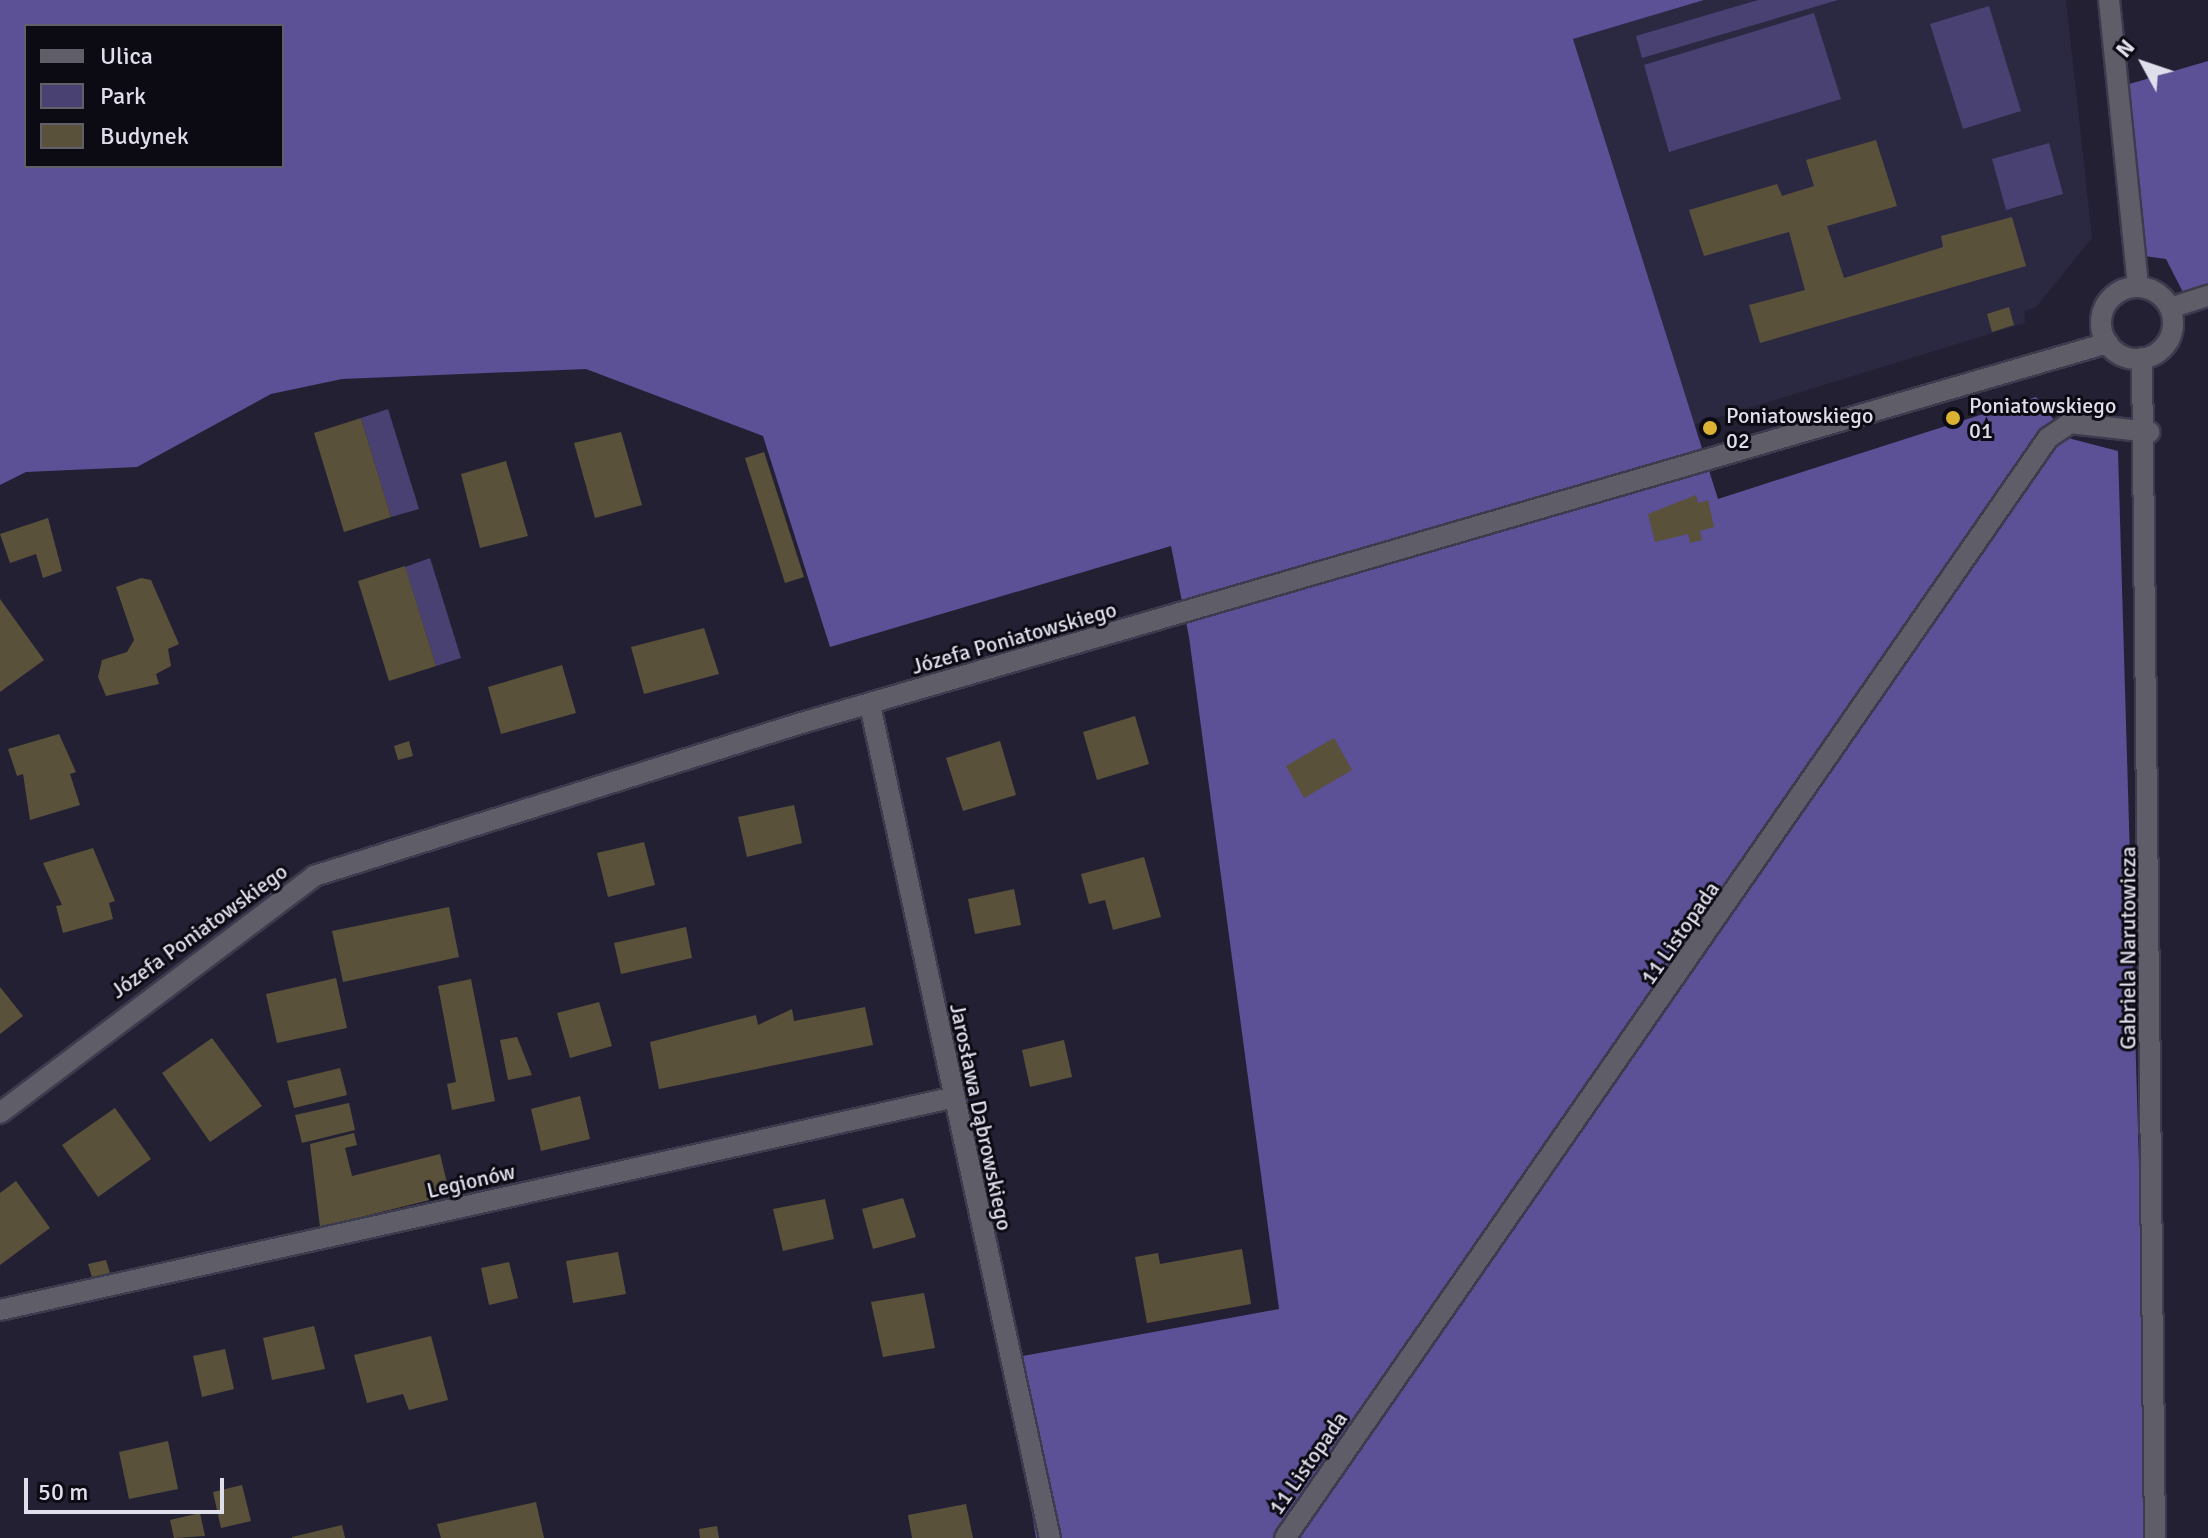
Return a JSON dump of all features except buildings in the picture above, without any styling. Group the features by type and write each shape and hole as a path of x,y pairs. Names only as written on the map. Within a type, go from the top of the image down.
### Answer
{"street":[{"path":"2109,0 2138,287"},
{"path":"2138,287 2170,308"},
{"path":"2138,287 2106,305 2108,343 2142,358 2168,341 2170,308"},
{"path":"2170,308 2208,296"},
{"name":"Józefa Poniatowskiego","path":"0,1113 314,876 870,705 2108,343"},
{"name":"Gabriela Narutowicza","path":"2142,358 2149,432 2155,1538"},
{"name":"11 Listopada","path":"1285,1538 2048,438 2070,423 2149,432"},
{"name":"Jarosława Dąbrowskiego","path":"870,705 951,1098 1050,1538"},
{"name":"Legionów","path":"0,1310 951,1098"}],"shaded area":[{"path":"0,0 1704,0 1573,39 1718,499 2036,397 2068,438 2118,451 2150,1538 1036,1538 1007,1359 1279,1309 1189,637 1171,546 830,647 763,436 586,369 342,379 271,394 137,467 26,472 0,485"},
{"path":"1704,0 2066,0 2092,238 2036,307 2024,311 2025,323 1690,426 1573,39"},
{"path":"2208,61 2208,298 2189,304 2166,259 2137,255 2119,87"}],"green space":[{"path":"1758,0 1838,0 1642,58 1636,36"},
{"path":"1989,6 2021,111 1963,129 1930,24"},
{"path":"1814,13 1841,99 1669,152 1644,65"},
{"path":"2049,143 2063,194 2006,210 1992,159"},
{"path":"388,409 419,509 391,517 361,418"},
{"path":"430,558 461,658 436,666 405,567"}],"place":[{"name":"Poniatowskiego 01","path":"1953,418"},
{"name":"Poniatowskiego 02","path":"1710,428"}]}
